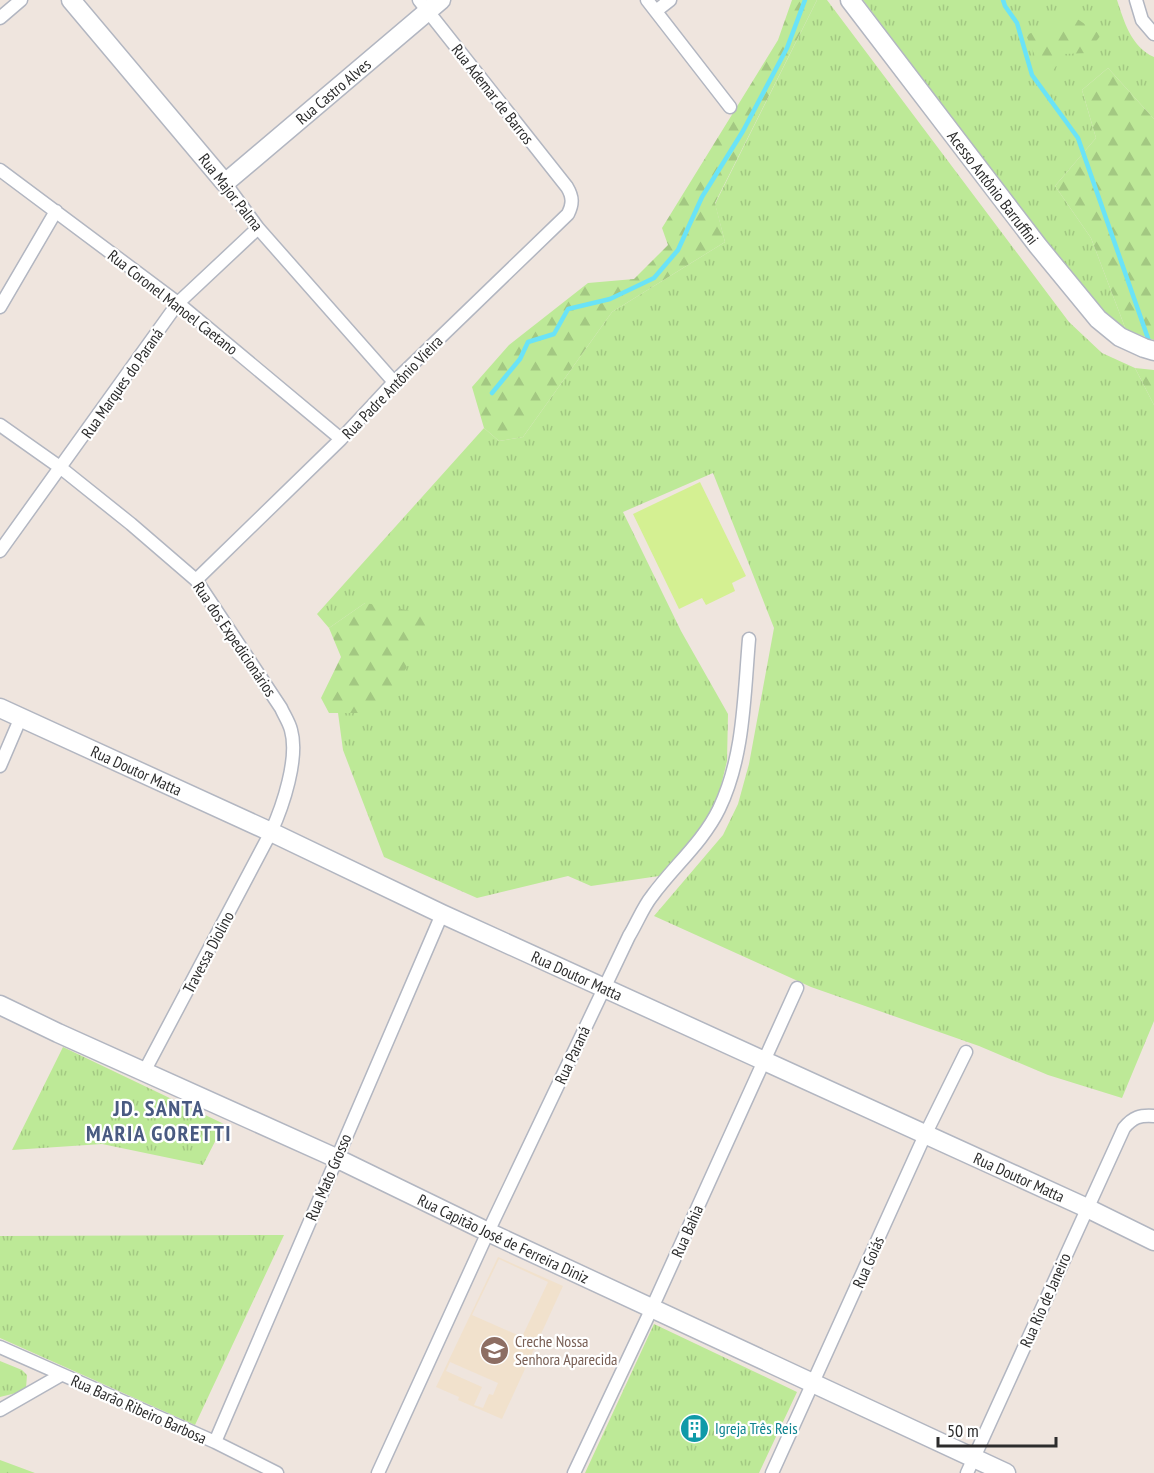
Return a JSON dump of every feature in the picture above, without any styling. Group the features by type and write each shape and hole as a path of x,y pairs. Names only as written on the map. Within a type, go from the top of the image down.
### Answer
{"street":[{"path":"0,18 21,0"},
{"name":"Rua Major Palma","path":"71,0 225,183 258,228 394,382"},
{"path":"647,0 730,107"},
{"path":"656,11 670,0"},
{"name":"Acesso Antônio Barruffini","path":"850,0 1038,246 1098,319 1120,337 1154,351"},
{"path":"1136,0 1142,20 1154,34"},
{"name":"Rua Castro Alves","path":"225,183 430,4"},
{"name":"Rua Ademar de Barros","path":"430,4 567,187"},
{"name":"Rua Coronel Manoel Caetano","path":"0,170 178,303 341,439"},
{"name":"Rua Padre Antônio Vieira","path":"196,580 341,439 394,382 568,214 572,205 572,195 567,187"},
{"path":"0,307 56,211"},
{"name":"Rua Marques do Paraná","path":"0,551 178,303 258,228"},
{"name":"Rua dos Expedicionários","path":"0,425 61,468 196,580 281,708 291,730 293,750 284,802 272,832"},
{"name":"Rua Paraná","path":"378,1473 488,1232 604,987 651,897 687,855 718,811 734,774 740,741 749,639"},
{"name":"Rua Doutor Matta","path":"0,708 272,832 442,914 1087,1208 1154,1241"},
{"path":"0,766 21,717"},
{"name":"Travessa Diolino","path":"144,1072 272,832"},
{"name":"Rua Mato Grosso","path":"215,1442 442,914"},
{"name":"Rua Bahia","path":"574,1473 652,1308 797,988"},
{"name":"Rua Capitão José de Ferreira Diniz","path":"0,1005 336,1158 652,1308 814,1385 970,1466 1006,1473"},
{"name":"Rua Goiás","path":"772,1473 814,1385 925,1135 966,1052"},
{"name":"Rua Rio de Janeiro","path":"970,1466 1124,1128 1131,1119 1141,1115 1154,1116"},
{"name":"Rua Barão Ribeiro Barbosa","path":"0,1347 215,1442 277,1473"},
{"path":"0,1410 62,1375"}],"shaded area":[{"name":"Creche Nossa Senhora Aparecida","path":"498,1257 563,1286 502,1419 458,1400 459,1397 436,1387","holes":["499,1259 548,1282 522,1337 472,1315","450,1362 498,1383 493,1395 489,1394 483,1408 474,1405 482,1387 446,1371"]}],"green space":[{"path":"792,0 817,0 715,203 725,242 612,312 523,437 499,441 484,428 472,387 509,345 588,283 634,279 668,245 662,228 778,40"},
{"path":"817,0 827,0 1069,322 1102,353 1135,368 1154,405 1154,1021 1122,1098 1048,1075 979,1046 811,987 654,916 723,835 738,804 749,764 774,628 713,473 623,512 681,631 728,714 727,761 718,798 706,823 659,876 591,886 568,876 477,898 384,857 343,750 338,713 364,713 365,603 329,628 317,614 484,428 499,441 523,437 612,312 725,242 715,204"},
{"path":"863,0 1117,0 1129,33 1146,53 1154,57 1154,119 1108,68 1082,90 1096,138 1055,186 1091,238 1126,330 1095,309"},
{"path":"1067,12 1101,35 1087,53 1064,54 1052,72 1042,72 1026,35 1041,29 1051,32"},
{"path":"1108,68 1154,119 1154,340 1126,330 1091,238 1055,186 1096,138 1082,90"},
{"path":"1135,368 1154,370 1154,405"},
{"path":"700,482 746,576 732,583 735,591 706,605 702,598 679,609 633,514"},
{"path":"365,603 430,614 424,637 397,684 364,713 329,713 321,698 341,657 329,628"},
{"path":"63,1047 224,1124 203,1165 102,1144 12,1150"},
{"path":"284,1235 195,1425 0,1338 0,1236"},
{"path":"654,1324 797,1392 759,1473 585,1473"},
{"path":"0,1361 22,1370 27,1375 26,1388 20,1392 0,1397"},
{"path":"0,1460 35,1473 0,1473"}],"waterway":[{"path":"492,393 520,359 528,342 554,334 568,309 610,299 654,278 678,250 702,197 743,131 787,48 805,0"},
{"path":"1003,0 1017,23 1032,75 1078,138 1150,344"}],"place":[{"name":"Creche Nossa Senhora Aparecida","path":"494,1350"},
{"name":"Igreja Três Reis","path":"694,1428"}],"district":[{"name":"JD. SANTA MARIA GORETTI","path":"159,1120"}]}
